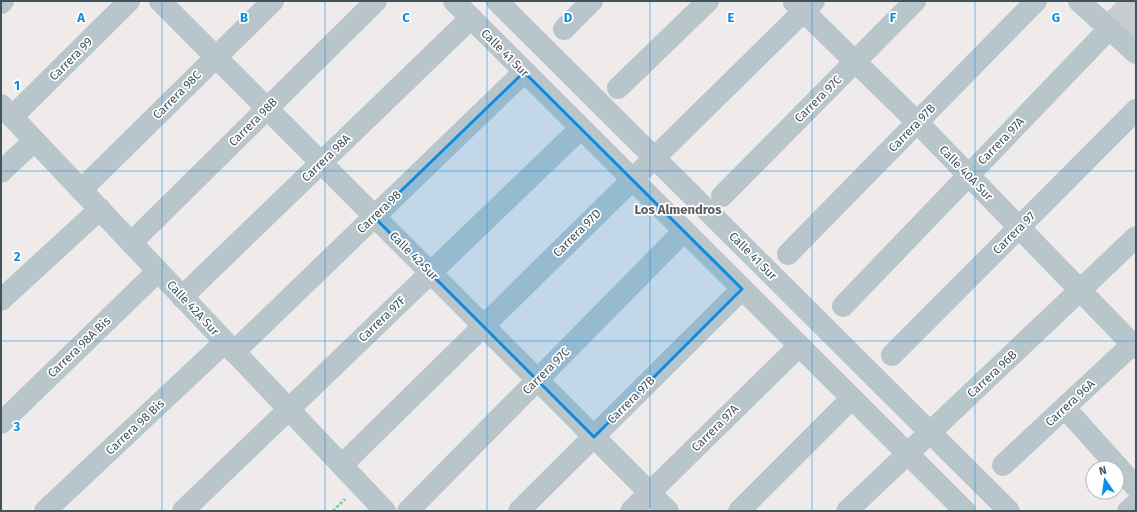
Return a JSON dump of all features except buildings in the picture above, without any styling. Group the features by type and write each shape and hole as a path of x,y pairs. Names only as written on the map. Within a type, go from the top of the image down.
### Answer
{"street":[{"name":"Carrera 99","path":"7,111 129,1"},
{"name":"Calle 42 Sur","path":"160,1 320,164 484,325 668,511"},
{"name":"Carrera 98C","path":"81,190 273,1"},
{"name":"Carrera 98B","path":"131,243 376,1"},
{"name":"Calle 41 Sur","path":"454,1 908,454 962,510"},
{"name":"Calle 41 Sur","path":"497,1 1009,511"},
{"path":"564,29 592,1"},
{"path":"618,88 708,1"},
{"name":"Carrera 97C","path":"722,196 915,1"},
{"name":"Carrera 97B","path":"788,254 1036,1"},
{"name":"Carrera 97D","path":"342,465 654,158 803,4"},
{"name":"Calle 40A Sur","path":"803,4 855,62 917,122 1019,228 1135,344"},
{"path":"1087,4 1109,29 1136,53"},
{"name":"Carrera 98A","path":"182,297 471,18"},
{"name":"Carrera 97A","path":"844,306 1109,29"},
{"name":"Carrera 98","path":"230,347 374,217 524,72"},
{"name":"Carrera 97","path":"892,355 1136,110"},
{"name":"Calle 42A Sur","path":"7,111 384,511"},
{"name":"Carrera 97F","path":"183,511 580,128"},
{"path":"1,172 34,140"},
{"path":"1,300 100,209"},
{"name":"Carrera 97C","path":"408,511 684,231"},
{"name":"Carrera 96B","path":"847,511 1136,237"},
{"name":"Carrera 98A Bis","path":"1,423 158,271"},
{"name":"Carrera 97B","path":"520,511 742,289"},
{"name":"Carrera 96A","path":"1004,466 1135,344"},
{"name":"Carrera 97A","path":"631,511 799,346"},
{"name":"Carrera 98 Bis","path":"45,511 230,347"},
{"path":"739,511 852,398"},
{"path":"1065,408 1136,487"},
{"path":"1128,511 1136,504"}],"highlighted area":[{"path":"524,72 742,289 594,437 374,217"}],"district":[{"name":"Los Almendros","path":"678,209"}]}
